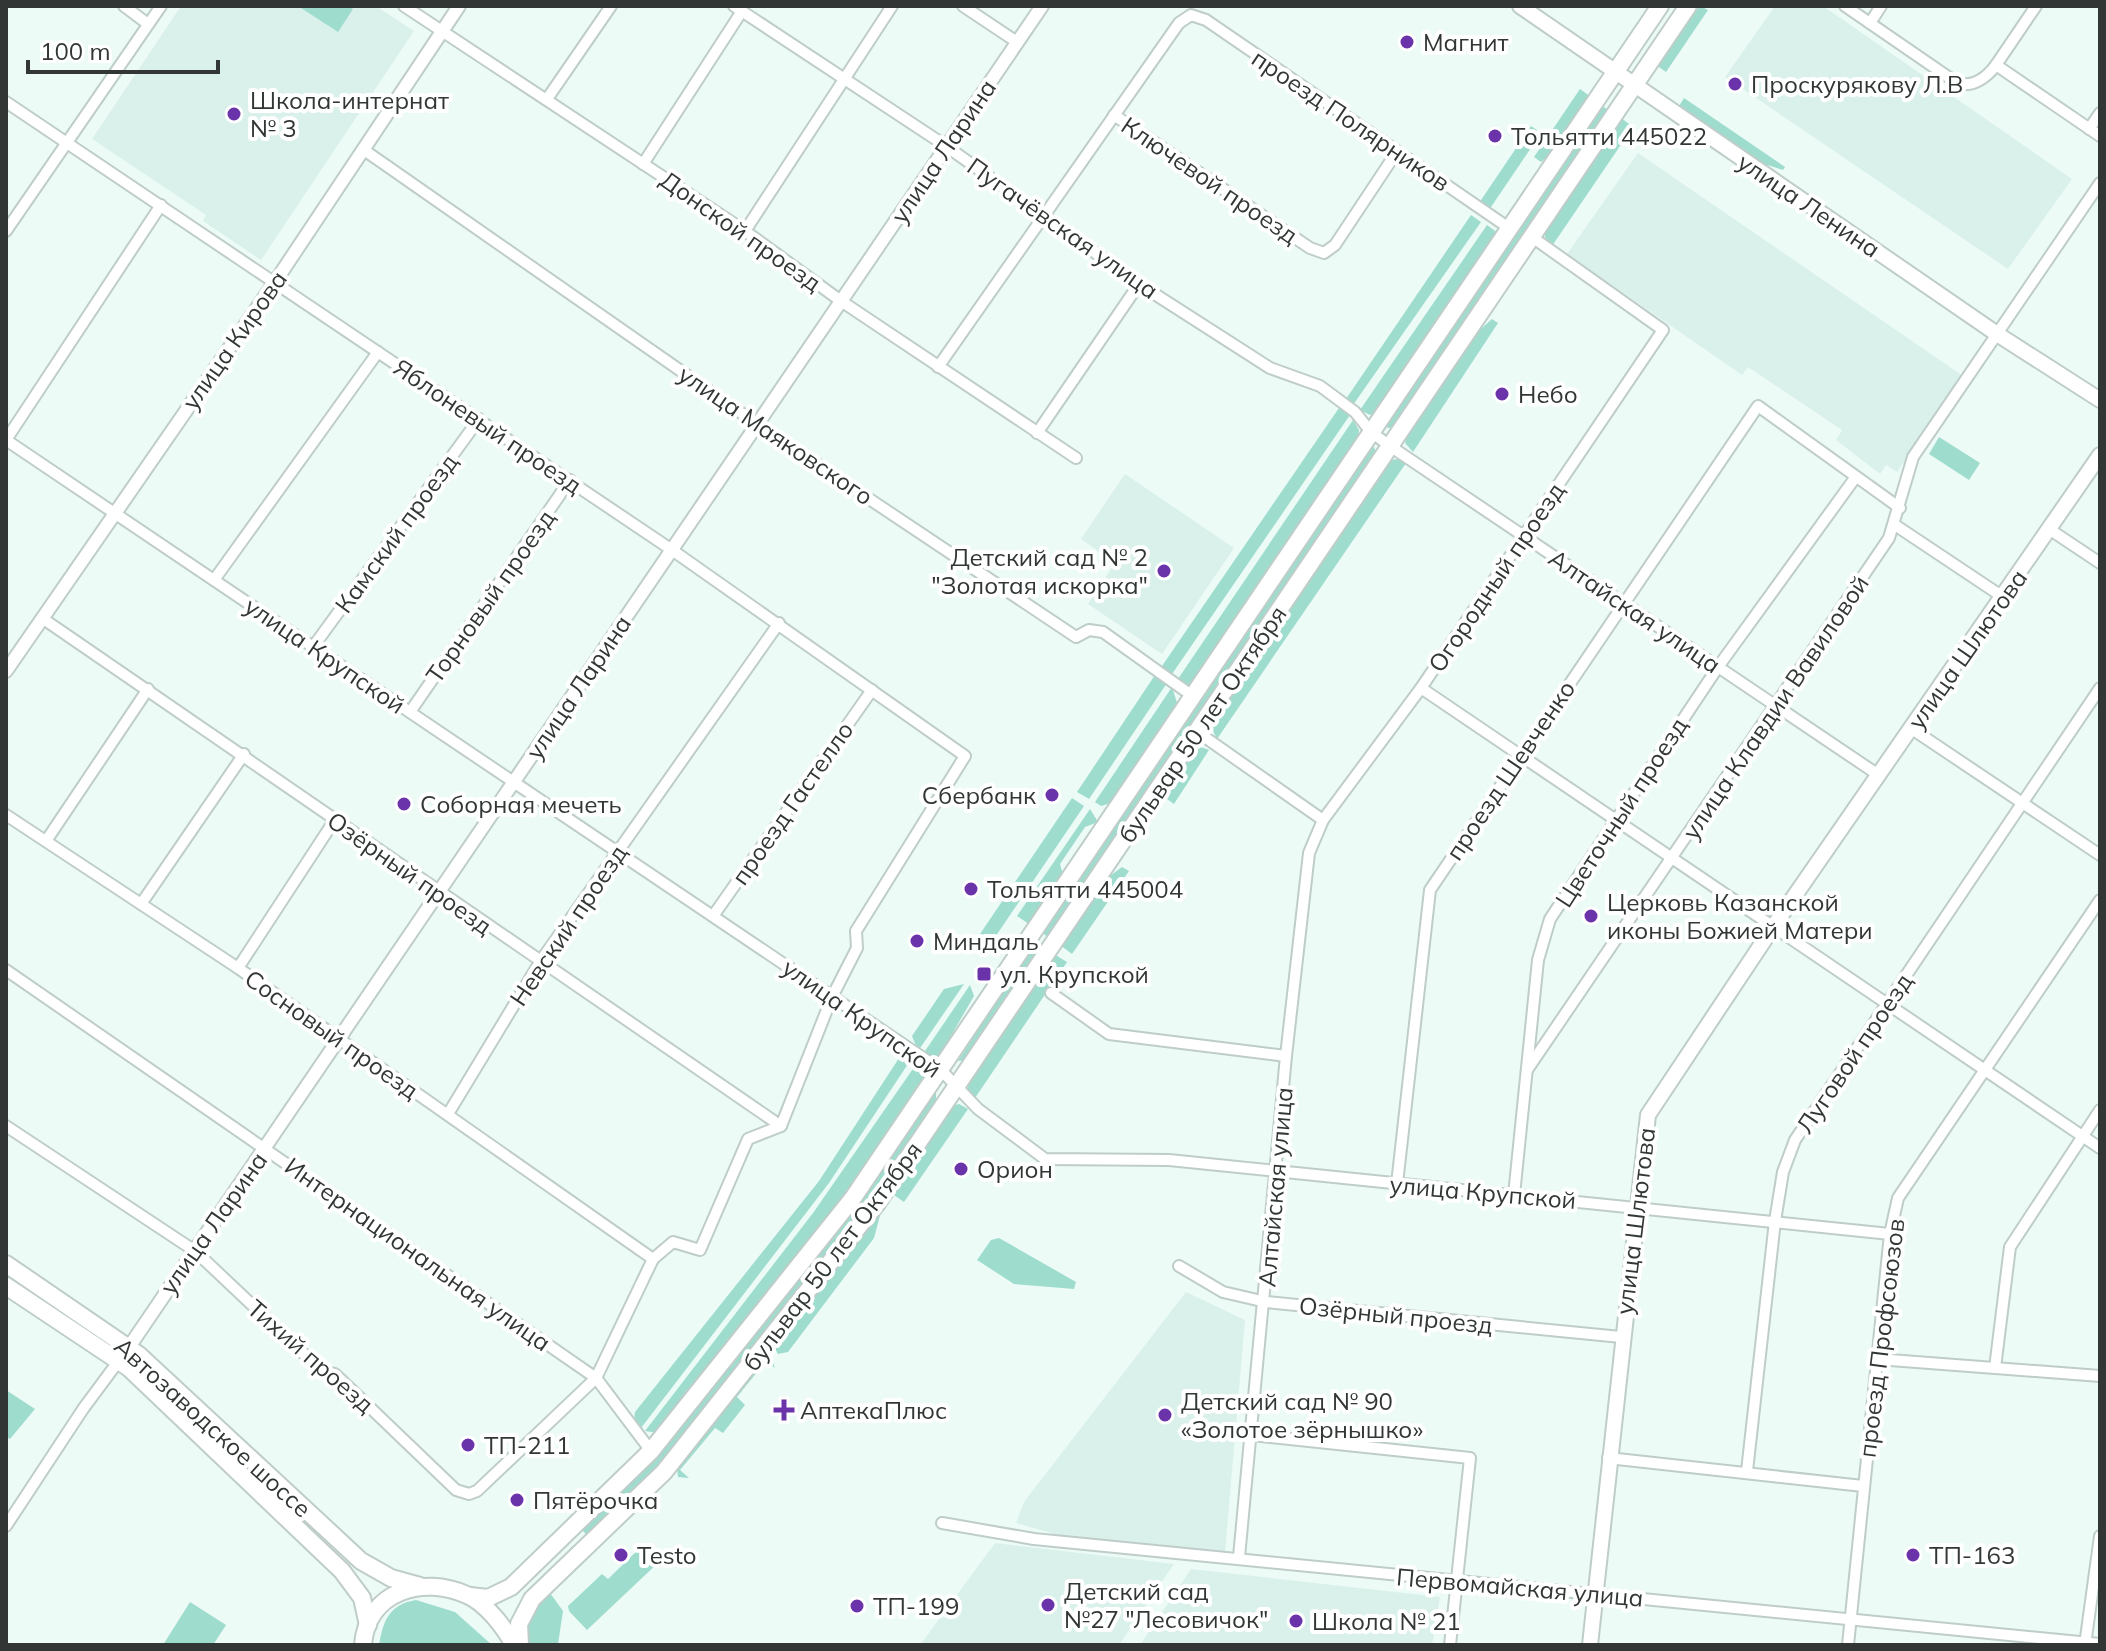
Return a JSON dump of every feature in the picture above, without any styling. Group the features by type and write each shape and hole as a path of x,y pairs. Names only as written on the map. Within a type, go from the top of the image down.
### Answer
{"main road":[{"name":"улица Ленина","path":"1520,6 1997,334 2100,400"},
{"name":"бульвар 50 лет Октября","path":"470,1596 488,1598 511,1587 651,1451 853,1198 1660,6"},
{"name":"бульвар 50 лет Октября","path":"517,1645 523,1610 664,1472 878,1202 1688,6"},
{"name":"улица Шлютова","path":"1590,1645 1645,1127 1654,1102 2100,455"},
{"name":"Автозаводское шоссе","path":"6,1264 124,1354 361,1561 391,1578 420,1586 447,1588 470,1596"},
{"name":"Автозаводское шоссе","path":"6,1286 124,1354 342,1571 362,1598 368,1625"},
{"path":"363,1645 368,1625 386,1597 399,1589 420,1586"},
{"path":"470,1596 492,1615 517,1645"}],"street":[{"path":"124,6 148,24"},
{"path":"6,231 161,6"},
{"name":"Донской проезд","path":"404,6 745,231 841,301 1076,458"},
{"name":"улица Кирова","path":"6,671 275,282 459,6"},
{"path":"547,99 611,6"},
{"path":"745,231 892,6"},
{"path":"963,6 1017,42"},
{"name":"улица Ларина","path":"6,1526 1042,6"},
{"path":"1845,6 1965,86 1980,81 1996,65 2036,6"},
{"path":"1870,23 1881,6"},
{"path":"643,164 738,9"},
{"name":"Пугачёвская улица","path":"738,9 946,146 1139,284 1270,368 1320,386 1355,412 1371,432 1390,446"},
{"name":"проезд Полярников","path":"1114,115 1179,23 1191,15 1206,20 1509,228"},
{"path":"1996,65 2100,136"},
{"name":"Яблоневый проезд","path":"6,102 570,480 779,623 965,756 856,931 857,948 832,997"},
{"path":"2089,129 2100,113"},
{"path":"938,367 1114,115"},
{"name":"Ключевой проезд","path":"1114,115 1310,248 1324,253 1335,245 1396,153"},
{"name":"улица Маяковского","path":"364,150 757,424 1076,637 1089,630 1103,632 1194,697"},
{"name":"улица Клавдии Вавиловой","path":"1527,1070 1776,706 1895,525 1902,485 1913,457 2100,183"},
{"path":"6,440 161,205"},
{"name":"Огородный проезд","path":"1323,820 1421,688 1663,330 1532,237"},
{"path":"1037,433 1139,284"},
{"path":"214,580 378,352"},
{"name":"проезд Шевченко","path":"1397,1184 1430,890 1758,406 1828,454 1855,478"},
{"name":"Камский проезд","path":"313,647 479,419"},
{"name":"улица Крупской","path":"6,440 941,1070 978,1109 1045,1159 1169,1160 1275,1173 1636,1205 1890,1234"},
{"name":"Алтайская улица","path":"1390,446 1880,776"},
{"path":"1855,478 1900,508"},
{"name":"Цветочный проезд","path":"1514,1195 1538,960 1550,919 1718,667 1855,478"},
{"name":"Торновый проезд","path":"410,712 570,480"},
{"path":"1895,525 2003,597"},
{"path":"2049,529 2100,563"},
{"name":"Озёрный проезд","path":"42,618 781,1126"},
{"name":"Невский проезд","path":"448,1114 540,962 779,623"},
{"path":"1421,688 2100,1148"},
{"name":"Луговой проезд","path":"1747,1471 1775,1221 1783,1172 1795,1140 2100,688"},
{"path":"46,841 148,689"},
{"name":"проезд Гастелло","path":"713,916 872,690"},
{"path":"1912,729 2100,855"},
{"path":"1196,731 1323,820"},
{"path":"141,904 244,754"},
{"name":"Сосновый проезд","path":"6,815 238,968 653,1259"},
{"name":"Алтайская улица","path":"1239,1557 1266,1302 1286,1056 1309,853 1323,820"},
{"path":"238,968 334,821"},
{"name":"проезд Профсоюзов","path":"1848,1645 1890,1234 1898,1198 2100,900"},
{"name":"Интернациональная улица","path":"6,970 596,1378 651,1451"},
{"path":"1051,993 1109,1034 1286,1056"},
{"path":"596,1378 653,1259 673,1242 700,1250 748,1139 781,1126 832,997"},
{"path":"1995,1368 2010,1247 2100,1110"},
{"name":"Тихий проезд","path":"6,1126 195,1251 322,1371 335,1374 463,1494 477,1491 596,1378"},
{"name":"Озёрный проезд","path":"1179,1266 1223,1292 1266,1302 1621,1337"},
{"path":"1877,1359 2100,1376"},
{"path":"1252,1435 1470,1458 1450,1645"},
{"path":"1608,1458 1863,1486"},
{"name":"Первомайская улица","path":"942,1523 1034,1539 2100,1644"},
{"path":"2085,1644 2100,1536"}],"shaded area":[{"name":"Школа-интернат № 3","path":"181,6 376,6 414,31 261,260 203,221 206,215 92,139"},
{"path":"1775,6 1823,6 2072,179 2008,269 1725,77"},
{"path":"1638,153 1963,376 1897,472 1886,465 1880,474 1836,440 1842,430 1748,367 1742,375 1567,254"},
{"name":"Детский сад № 2 \"Золотая искорка\"","path":"1125,474 1234,548 1162,654 1088,604 1115,563 1081,539"},
{"name":"Детский сад № 90 «Золотое зёрнышко»","path":"1186,1292 1245,1320 1225,1553 1058,1535 1016,1523 1024,1502"},
{"name":"Детский сад №27 \"Лесовичок\"","path":"995,1543 1174,1564 1119,1645 920,1645"},
{"name":"Школа № 21","path":"1191,1569 1440,1597 1432,1645 1140,1645"}],"green space":[{"path":"298,6 348,6 353,9 338,32"},
{"path":"1700,6 1708,10 1666,72 1656,65"},
{"path":"1580,89 1591,97 1554,151 1541,162 1534,157"},
{"path":"1684,98 1785,167 1783,170 1764,164 1679,106"},
{"path":"1601,105 1608,110 1393,427 1388,428 1386,425"},
{"path":"1620,117 1633,127 1552,246 1545,237 1544,229"},
{"path":"1531,126 1541,133 1489,210 1479,203"},
{"path":"1471,215 1481,222 1353,405 1346,399"},
{"path":"1487,225 1498,233 1377,412 1370,415 1360,410"},
{"path":"1492,319 1498,323 1413,452 1405,443 1408,432 1473,336"},
{"path":"1341,405 1350,415 1172,674 1162,666"},
{"path":"1353,420 1359,430 1358,438 1190,688 1178,679"},
{"path":"1939,437 1980,463 1969,480 1929,454"},
{"path":"1374,447 1376,453 1049,938 1041,932 1367,451"},
{"path":"1398,459 1406,463 1217,739 1210,725 1390,460"},
{"path":"1155,675 1167,683 1089,799 1077,792"},
{"path":"1172,687 1178,706 1111,803 1101,806 1095,802"},
{"path":"1201,747 1209,750 1174,804 1167,799 1175,774 1194,749"},
{"path":"1072,798 1084,806 985,952 980,934"},
{"path":"1090,809 1098,822 1085,827 1060,864 1063,875 1029,924 1017,916"},
{"path":"1122,867 1129,871 1072,954 1060,945 1102,882"},
{"path":"1035,941 1043,946 965,1060 958,1061"},
{"path":"1054,954 1067,962 975,1098 968,1090 968,1081"},
{"path":"964,984 918,1051 912,1036 944,989"},
{"path":"970,985 974,996 940,1055 933,1058 923,1054"},
{"path":"901,1055 910,1061 829,1183 641,1428 634,1420 635,1412 819,1181"},
{"path":"917,1063 924,1071 924,1080 829,1216 657,1433 645,1431 813,1213"},
{"path":"936,1092 936,1101 868,1202 661,1464 587,1535 582,1530 677,1429 768,1320 932,1093"},
{"path":"959,1104 968,1109 904,1202 891,1193 952,1106"},
{"path":"881,1212 874,1238 788,1352 778,1354 773,1345"},
{"path":"999,1238 1076,1282 1074,1289 1014,1284 977,1260 991,1240"},
{"path":"764,1358 772,1360 775,1368 766,1361 737,1397 745,1405 723,1433 715,1428 680,1470 689,1478 678,1477 677,1467"},
{"path":"6,1390 35,1409 10,1439 6,1437"},
{"path":"644,1544 660,1561 587,1630 568,1606 602,1574 608,1579"},
{"path":"550,1593 563,1611 558,1644 526,1645 526,1629 531,1616"},
{"path":"416,1600 455,1612 492,1645 379,1645 389,1615 400,1605"},
{"path":"190,1602 226,1625 213,1645 163,1645"}],"place":[{"name":"Магнит","path":"1407,42"},
{"name":"Проскурякову Л.В","path":"1735,84"},
{"name":"Школа-интернат № 3","path":"234,114"},
{"name":"Тольятти 445022","path":"1495,136"},
{"name":"Небо","path":"1502,394"},
{"name":"Детский сад № 2 \"Золотая искорка\"","path":"1164,571"},
{"name":"Сбербанк","path":"1052,795"},
{"name":"Cоборная мечеть","path":"404,804"},
{"name":"Тольятти 445004","path":"971,889"},
{"name":"Церковь Казанской иконы Божией Матери","path":"1591,916"},
{"name":"Миндаль","path":"917,941"},
{"name":"ул. Крупской","path":"984,974"},
{"name":"Орион","path":"961,1169"},
{"name":"АптекаПлюс","path":"784,1410"},
{"name":"Детский сад № 90 «Золотое зёрнышко»","path":"1165,1415"},
{"name":"ТП-211","path":"468,1445"},
{"name":"Пятёрочка","path":"517,1500"},
{"name":"Testo","path":"621,1555"},
{"name":"ТП-163","path":"1913,1555"},
{"name":"Детский сад №27 \"Лесовичок\"","path":"1048,1605"},
{"name":"ТП-199","path":"857,1606"},
{"name":"Школа № 21","path":"1296,1621"}]}
